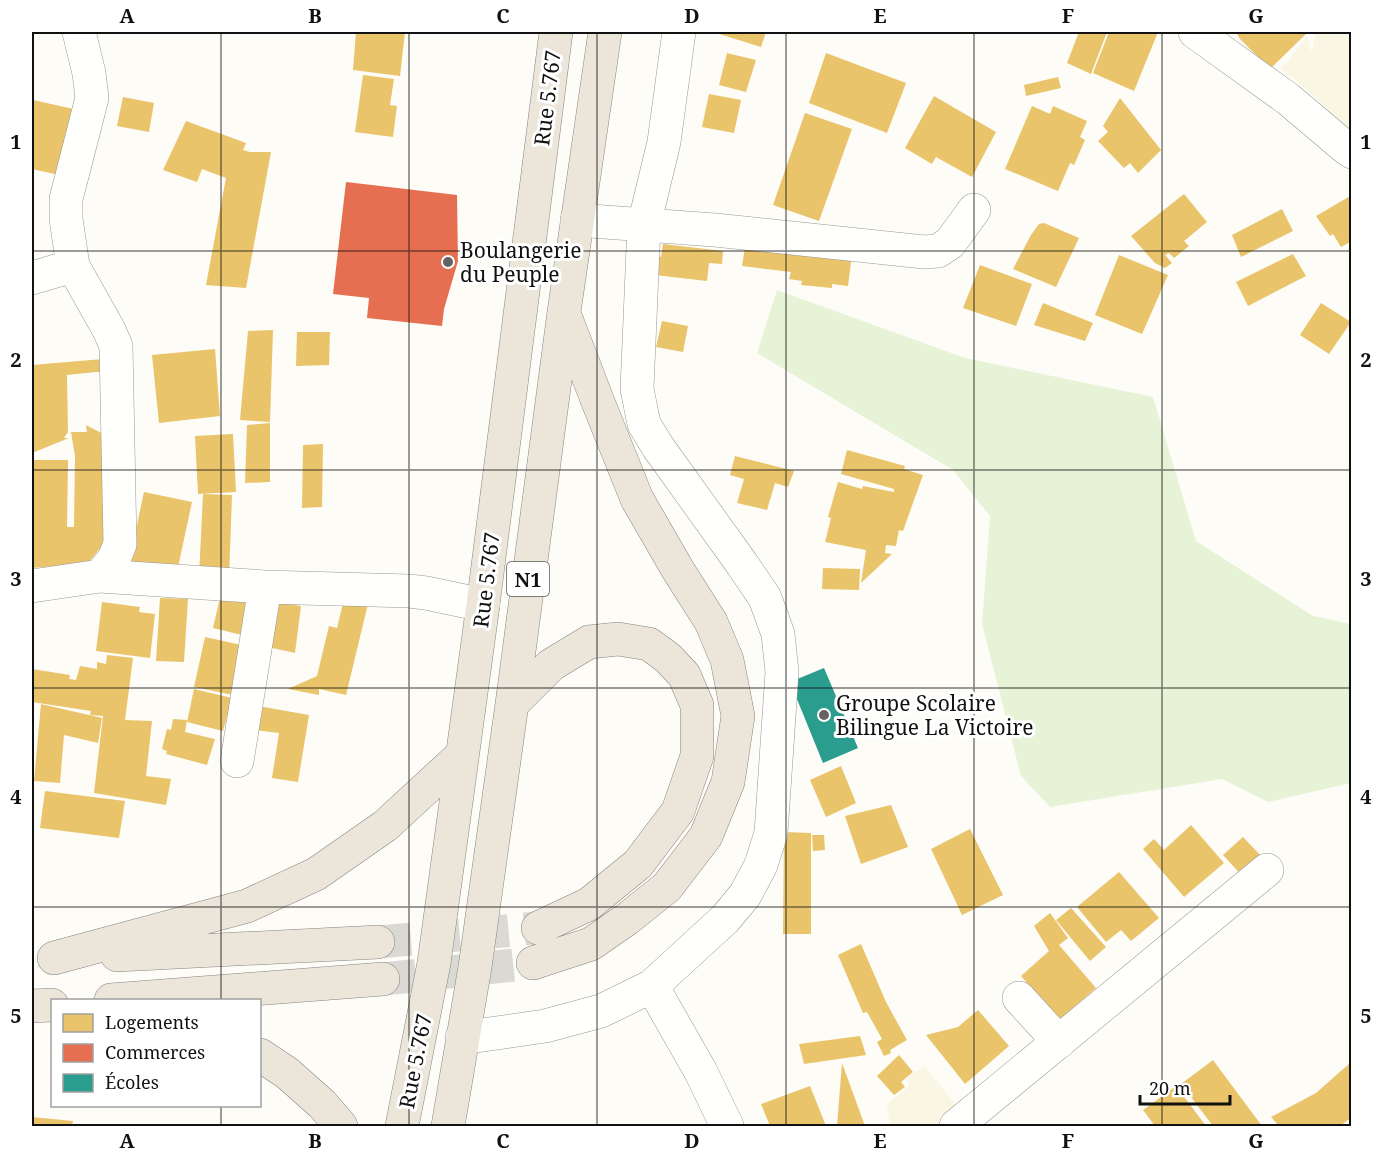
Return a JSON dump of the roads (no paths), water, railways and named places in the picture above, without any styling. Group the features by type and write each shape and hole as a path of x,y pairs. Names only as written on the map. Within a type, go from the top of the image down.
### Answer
{"highway":[{"name":"Rue 5.767","path":"402,1126 434,963 483,605 556,32"},
{"name":"N1","path":"448,1126 475,968 564,312 605,32"},
{"path":"533,963 591,944 667,887 706,836 728,782 738,716 727,660 711,622 637,499 564,312"},
{"path":"512,704 551,666 589,642 618,639 649,644 668,658 684,675 697,705 697,756 678,811 638,864 589,904 538,928"},
{"path":"43,959 247,906 316,874 384,826 462,755"},
{"path":"43,959 378,942"},
{"path":"124,999 383,979"},
{"path":"261,1056 287,1073 322,1104 341,1126"}],"street":[{"path":"79,32 89,73 92,98 66,199 66,219 73,266 116,346 120,544 114,559 100,576"},
{"path":"462,1038 544,1026 601,1011 652,986 725,919 745,895 761,865 771,833 782,672 778,634 765,598 644,424 637,389 644,225 664,142 679,32"},
{"path":"1195,32 1288,99 1352,152"},
{"path":"577,220 715,230 924,252 938,251 950,243 974,210"},
{"path":"32,278 73,266"},
{"path":"32,586 100,576 265,587 409,591 483,605"},
{"path":"237,761 265,587"},
{"path":"956,1126 1266,870"},
{"path":"652,986 701,1072 727,1126"},
{"path":"1019,998 1059,1042"}],"tunnel":[{"path":"378,942 538,928"},
{"path":"383,979 533,963"}],"place":[{"name":"Boulangerie du Peuple","path":"448,262"},
{"name":"Groupe Scolaire Bilingue La Victoire","path":"824,715"}]}
